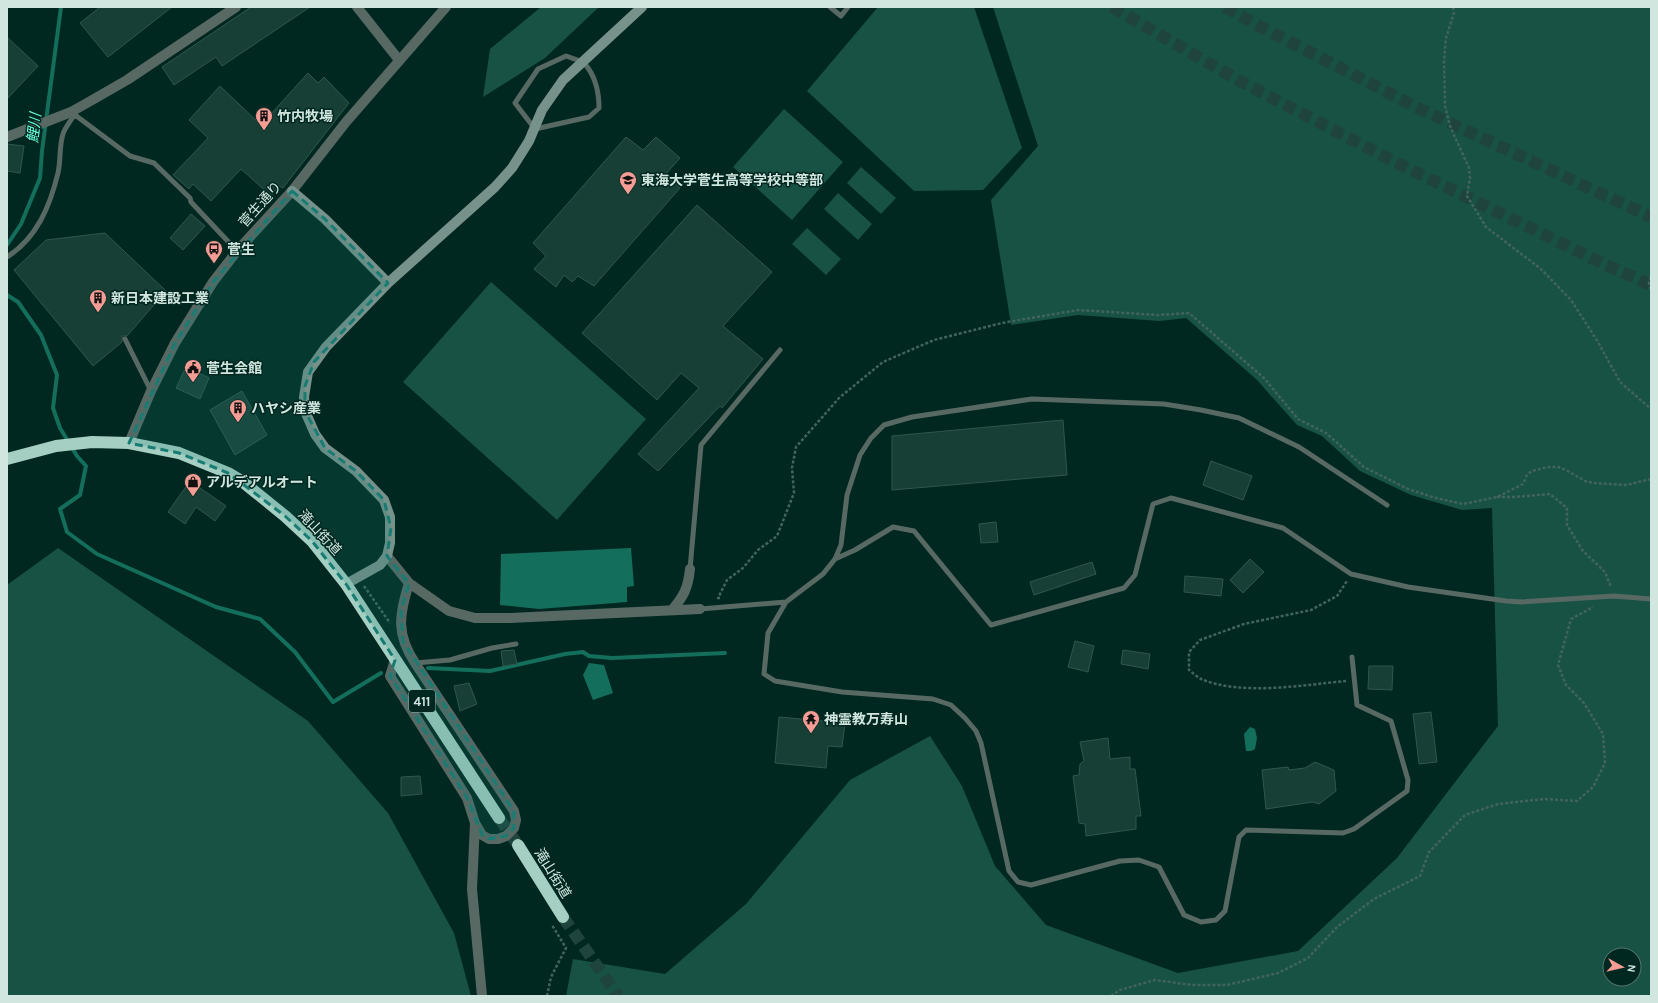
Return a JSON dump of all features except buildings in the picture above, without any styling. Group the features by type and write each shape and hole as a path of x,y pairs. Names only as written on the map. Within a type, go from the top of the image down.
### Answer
{"highway":[{"name":"滝山街道","path":"7,459 56,446 92,442 129,443 179,453 228,473 243,482 285,516 312,541 346,584 499,818"},
{"name":"滝山街道","path":"518,845 563,917"}],"street":[{"path":"7,137 70,114 127,80 236,7"},
{"path":"358,7 399,60"},
{"name":"菅生通り","path":"129,443 151,391 179,337 213,282 237,251 292,191 346,122 446,7"},
{"path":"346,584 380,565 387,556 390,535 390,516 384,500 356,471 325,448 315,434 305,411 304,397 308,372 314,362 388,282 495,187 523,153 542,110 563,80 642,7"},
{"path":"292,191 325,219 388,282"},
{"path":"387,556 409,583 449,611 474,618 510,618 700,609"},
{"path":"672,610 684,597 690,569"},
{"path":"409,583 404,599 400,625 403,641 415,663 514,811 516,820 514,828 506,836 498,839 489,839 482,835 474,823"},
{"path":"395,660 390,676 467,798 474,823 472,889 482,996"}],"lane":[{"path":"830,7 841,16 848,7"},
{"path":"566,56 583,62 594,80 599,97 599,108 588,117 534,129 515,103 538,70 566,56"},
{"path":"7,257 18,250 36,230 48,205 58,173 63,134 70,114 130,156 154,163 190,198 191,202 237,251"},
{"path":"125,339 151,391"},
{"path":"690,569 701,444 780,350"},
{"path":"1352,657 1357,705 1391,722 1408,780 1407,791 1354,829 1343,833 1246,830 1239,837 1225,911 1216,920 1201,922 1184,915 1159,867 1139,860 1120,861 1031,885 1018,882 1008,871 981,743 972,726 950,705 933,699 842,692 775,681 764,674 768,633 786,602 823,574 835,559 841,545 847,495 860,455 871,438 884,425 912,417 1032,399 1164,404 1239,418 1299,447 1387,505"},
{"path":"835,559 855,550 893,527 914,531 991,625 1124,588 1135,575 1153,504 1171,498 1283,528 1351,574 1408,587 1522,602 1614,596 1651,599"},
{"path":"700,609 786,602"},
{"path":"415,663 450,660 492,648 516,644"}],"path":[{"path":"1453,7 1454,13 1446,38 1444,60 1445,106 1450,126 1469,168 1470,178 1467,196 1486,227 1541,269 1571,300 1598,342 1620,382 1651,409"},
{"path":"1651,277 1649,283 1651,291"},
{"path":"1497,497 1550,494 1567,508 1567,525 1583,551 1605,572 1614,596"},
{"path":"718,598 727,580 743,568 758,550 777,536"},
{"path":"1351,574 1337,596 1311,610 1244,624 1200,640 1189,652 1189,670 1200,679 1221,686 1256,688 1354,680"},
{"path":"359,577 391,624"},
{"path":"1111,996 1120,990 1155,980 1192,985 1227,985 1278,973 1308,958 1337,927 1374,899 1420,876 1429,852 1465,815 1498,804 1544,799 1577,801 1593,787 1605,764 1602,734 1584,703 1566,686 1558,665 1571,619 1596,606"},
{"path":"547,996 551,977 566,948 550,922"}],"highlighted area":[{"path":"292,191 325,219 388,283 314,362 305,386 305,411 325,448 356,471 384,500 391,528 387,556 409,583 401,612 403,641 514,811 514,828 506,836 489,839 482,835 467,798 390,676 395,660 346,584 312,541 285,516 228,473 179,453 129,443 175,343 213,282"}],"shaded area":[{"path":"541,7 599,7 545,58 483,97 490,49"},
{"path":"878,7 974,7 1022,148 983,190 914,191 807,91"},
{"path":"993,7 1651,7 1651,996 566,996 573,959 665,974 746,904 850,780 930,736 962,786 995,866 1046,925 1178,973 1298,951 1397,858 1498,726 1492,508 1462,510 1411,495 1360,471 1322,436 1297,425 1257,380 1186,318 1160,321 1078,315 1011,325 991,200 1038,146"},
{"path":"784,109 843,162 792,220 733,167"},
{"path":"861,167 896,198 881,214 847,183"},
{"path":"838,193 872,224 858,240 824,209"},
{"path":"807,228 841,259 826,275 792,244"},
{"path":"491,282 646,419 557,520 403,382"},
{"path":"58,548 308,721 388,813 454,933 471,996 7,996 7,585"},
{"path":"631,548 634,586 627,587 627,602 539,609 500,605 501,554"},
{"path":"589,663 604,665 613,693 593,700 583,675"},
{"path":"1250,727 1255,729 1257,738 1255,749 1246,751 1244,734"}],"waterway":[{"name":"鯉川","path":"7,245 21,224 40,178 42,151 61,7"},
{"path":"7,295 18,302 41,335 57,375 53,408 60,428 77,456 86,466 80,495 60,509 67,532 97,554 216,607 260,619 295,652 333,702 381,673"},
{"path":"428,668 490,671 565,654 583,652 589,656 612,658 725,653"}],"tunnel":[{"path":"1112,7 1236,79 1393,161 1604,264 1651,285"},
{"path":"1225,7 1416,107 1651,217"},
{"path":"499,818 518,845"},
{"path":"563,917 618,996"}],"place":[{"name":"竹内牧場","path":"264,131"},
{"name":"東海大学菅生高等学校中等部","path":"628,195"},
{"name":"菅生","path":"214,264"},
{"name":"新日本建設工業","path":"98,313"},
{"name":"菅生会館","path":"193,383"},
{"name":"ハヤシ産業","path":"238,423"},
{"name":"アルデアルオート","path":"193,497"},
{"name":"神霊教万寿山","path":"811,734"}]}
